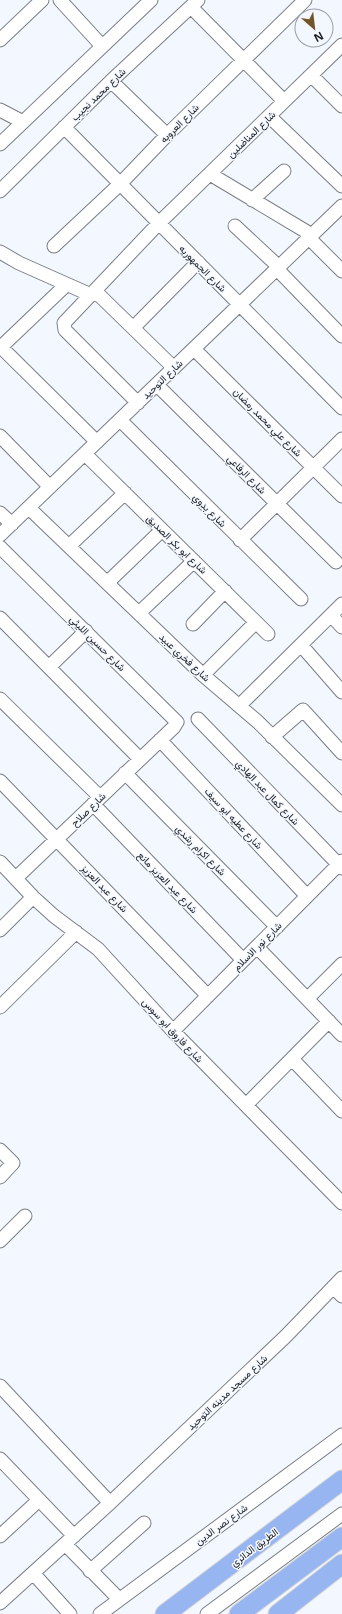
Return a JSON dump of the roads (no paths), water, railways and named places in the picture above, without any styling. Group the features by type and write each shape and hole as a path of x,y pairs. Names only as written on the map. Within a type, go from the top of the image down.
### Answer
{"highway":[{"name":"الطريق الدائري","path":"165,1614 342,1480"},
{"path":"239,1614 342,1537"},
{"path":"278,1614 342,1564"}],"street":[{"path":"0,40 42,0"},
{"path":"60,0 102,46"},
{"name":"شارع العروبه","path":"54,246 120,184 167,135 305,0"},
{"path":"0,144 146,2"},
{"path":"194,3 244,60 284,101"},
{"name":"شارع محمد نجيب","path":"0,191 111,81 194,3"},
{"name":"شارع المناضلين","path":"138,403 64,328 64,323 159,223 342,45"},
{"path":"311,75 342,106"},
{"path":"111,81 167,135"},
{"path":"0,110 23,122"},
{"path":"269,116 342,186"},
{"name":"شارع الجمهوريه","path":"64,127 342,408"},
{"path":"252,200 284,171"},
{"path":"210,174 311,237 342,271"},
{"name":"شارع التوحيد","path":"0,535 342,206"},
{"path":"235,226 278,268 342,336"},
{"path":"0,252 19,263 66,285 93,293 133,328 174,368"},
{"path":"133,328 198,262"},
{"path":"66,285 1,347 97,442"},
{"name":"شارع علي محمد رمضان","path":"194,349 342,496"},
{"name":"شارع الرفاعي","path":"157,385 336,562"},
{"name":"شارع بدوي","path":"120,420 301,599"},
{"path":"0,436 50,487"},
{"path":"240,540 342,439"},
{"name":"شارع ابو بكر الصديق","path":"85,454 268,634"},
{"path":"69,546 125,493"},
{"name":"شارع فخري عبيد","path":"29,508 203,675 239,706 342,805"},
{"path":"0,513 12,524"},
{"path":"107,583 162,530"},
{"name":"شارع حسين الليثي","path":"0,547 176,720 176,726 160,740"},
{"path":"139,613 194,561"},
{"path":"193,624 225,591"},
{"path":"239,706 342,604"},
{"path":"331,615 342,627"},
{"path":"0,618 140,759"},
{"path":"203,675 256,622"},
{"path":"49,667 86,632"},
{"path":"301,645 342,692"},
{"name":"شارع عبد العزيز مانع","path":"0,699 243,960"},
{"path":"272,737 303,710 342,753"},
{"name":"شارع كمال عبد الهادي","path":"198,719 341,865"},
{"name":"شارع صلاح","path":"16,878 160,740"},
{"name":"شارع عطيه ابو سيف","path":"160,740 307,896"},
{"name":"شارع اكرام رشدي","path":"125,773 277,927"},
{"name":"شارع عبد العزيز","path":"0,781 57,838 208,996"},
{"name":"شارع فاروق ابو سوس","path":"0,862 33,897 54,916 98,949 173,1031 342,1203"},
{"name":"شارع نور الاسلام","path":"173,1031 307,896 341,865"},
{"path":"0,930 33,897"},
{"path":"0,1007 76,932"},
{"path":"257,947 342,1035"},
{"path":"307,999 342,964"},
{"path":"246,1105 329,1022"},
{"path":"292,1059 342,1111"},
{"path":"0,1150 13,1163 0,1176"},
{"path":"0,1241 25,1216"},
{"name":"شارع مسجد مدينه التوحيد","path":"0,1603 110,1503 339,1287"},
{"path":"0,1386 110,1503"},
{"name":"شارع نصر الدين","path":"100,1614 342,1435"},
{"path":"1,1463 39,1500 70,1540 90,1571 119,1599"},
{"path":"0,1536 39,1500"},
{"path":"207,1614 342,1514"},
{"path":"90,1571 144,1523"},
{"path":"33,1574 70,1614"}]}
